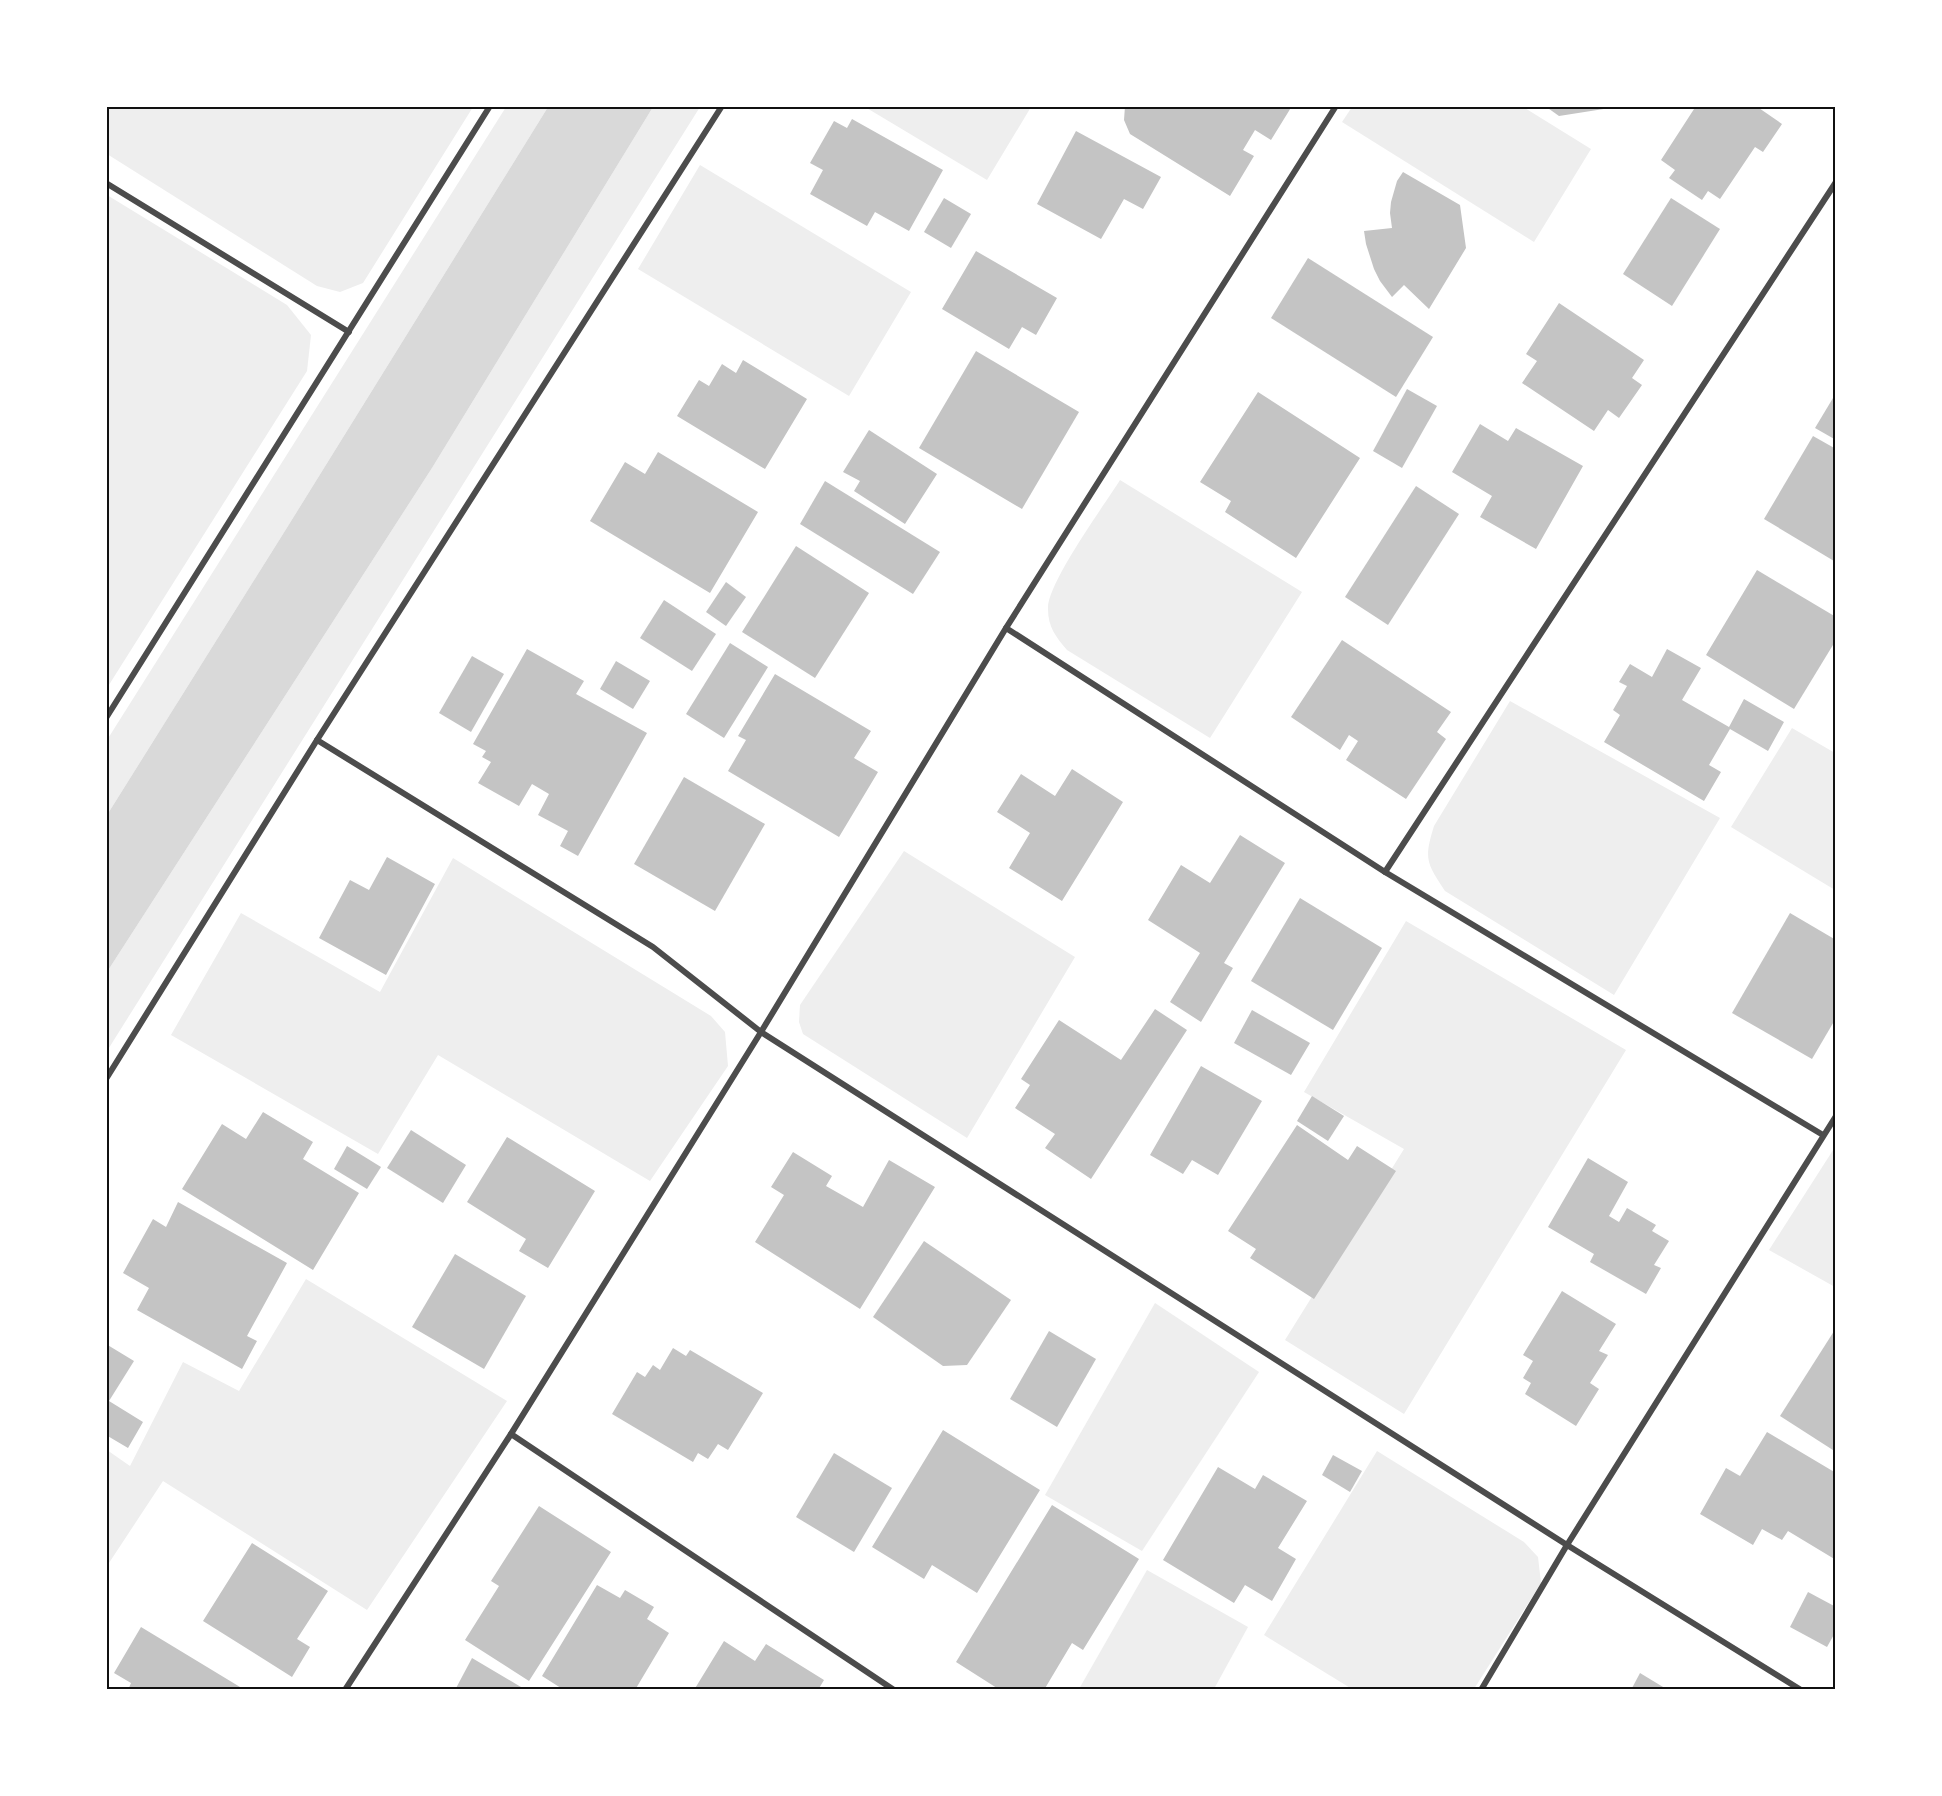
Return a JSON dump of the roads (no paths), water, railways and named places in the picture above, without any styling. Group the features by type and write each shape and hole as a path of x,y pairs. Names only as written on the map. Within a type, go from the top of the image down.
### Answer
{"street":[{"path":"106,718 490,106"},
{"path":"106,1079 317,740 722,106"},
{"path":"345,1689 511,1434 761,1032 1006,628 1336,106"},
{"path":"1385,872 1836,182"},
{"path":"106,183 349,332"},
{"path":"1006,628 1385,872 1823,1135"},
{"path":"317,740 653,947 761,1032 1567,1545 1801,1689"},
{"path":"1481,1689 1567,1545 1836,1116"},
{"path":"511,1434 893,1689"}]}
